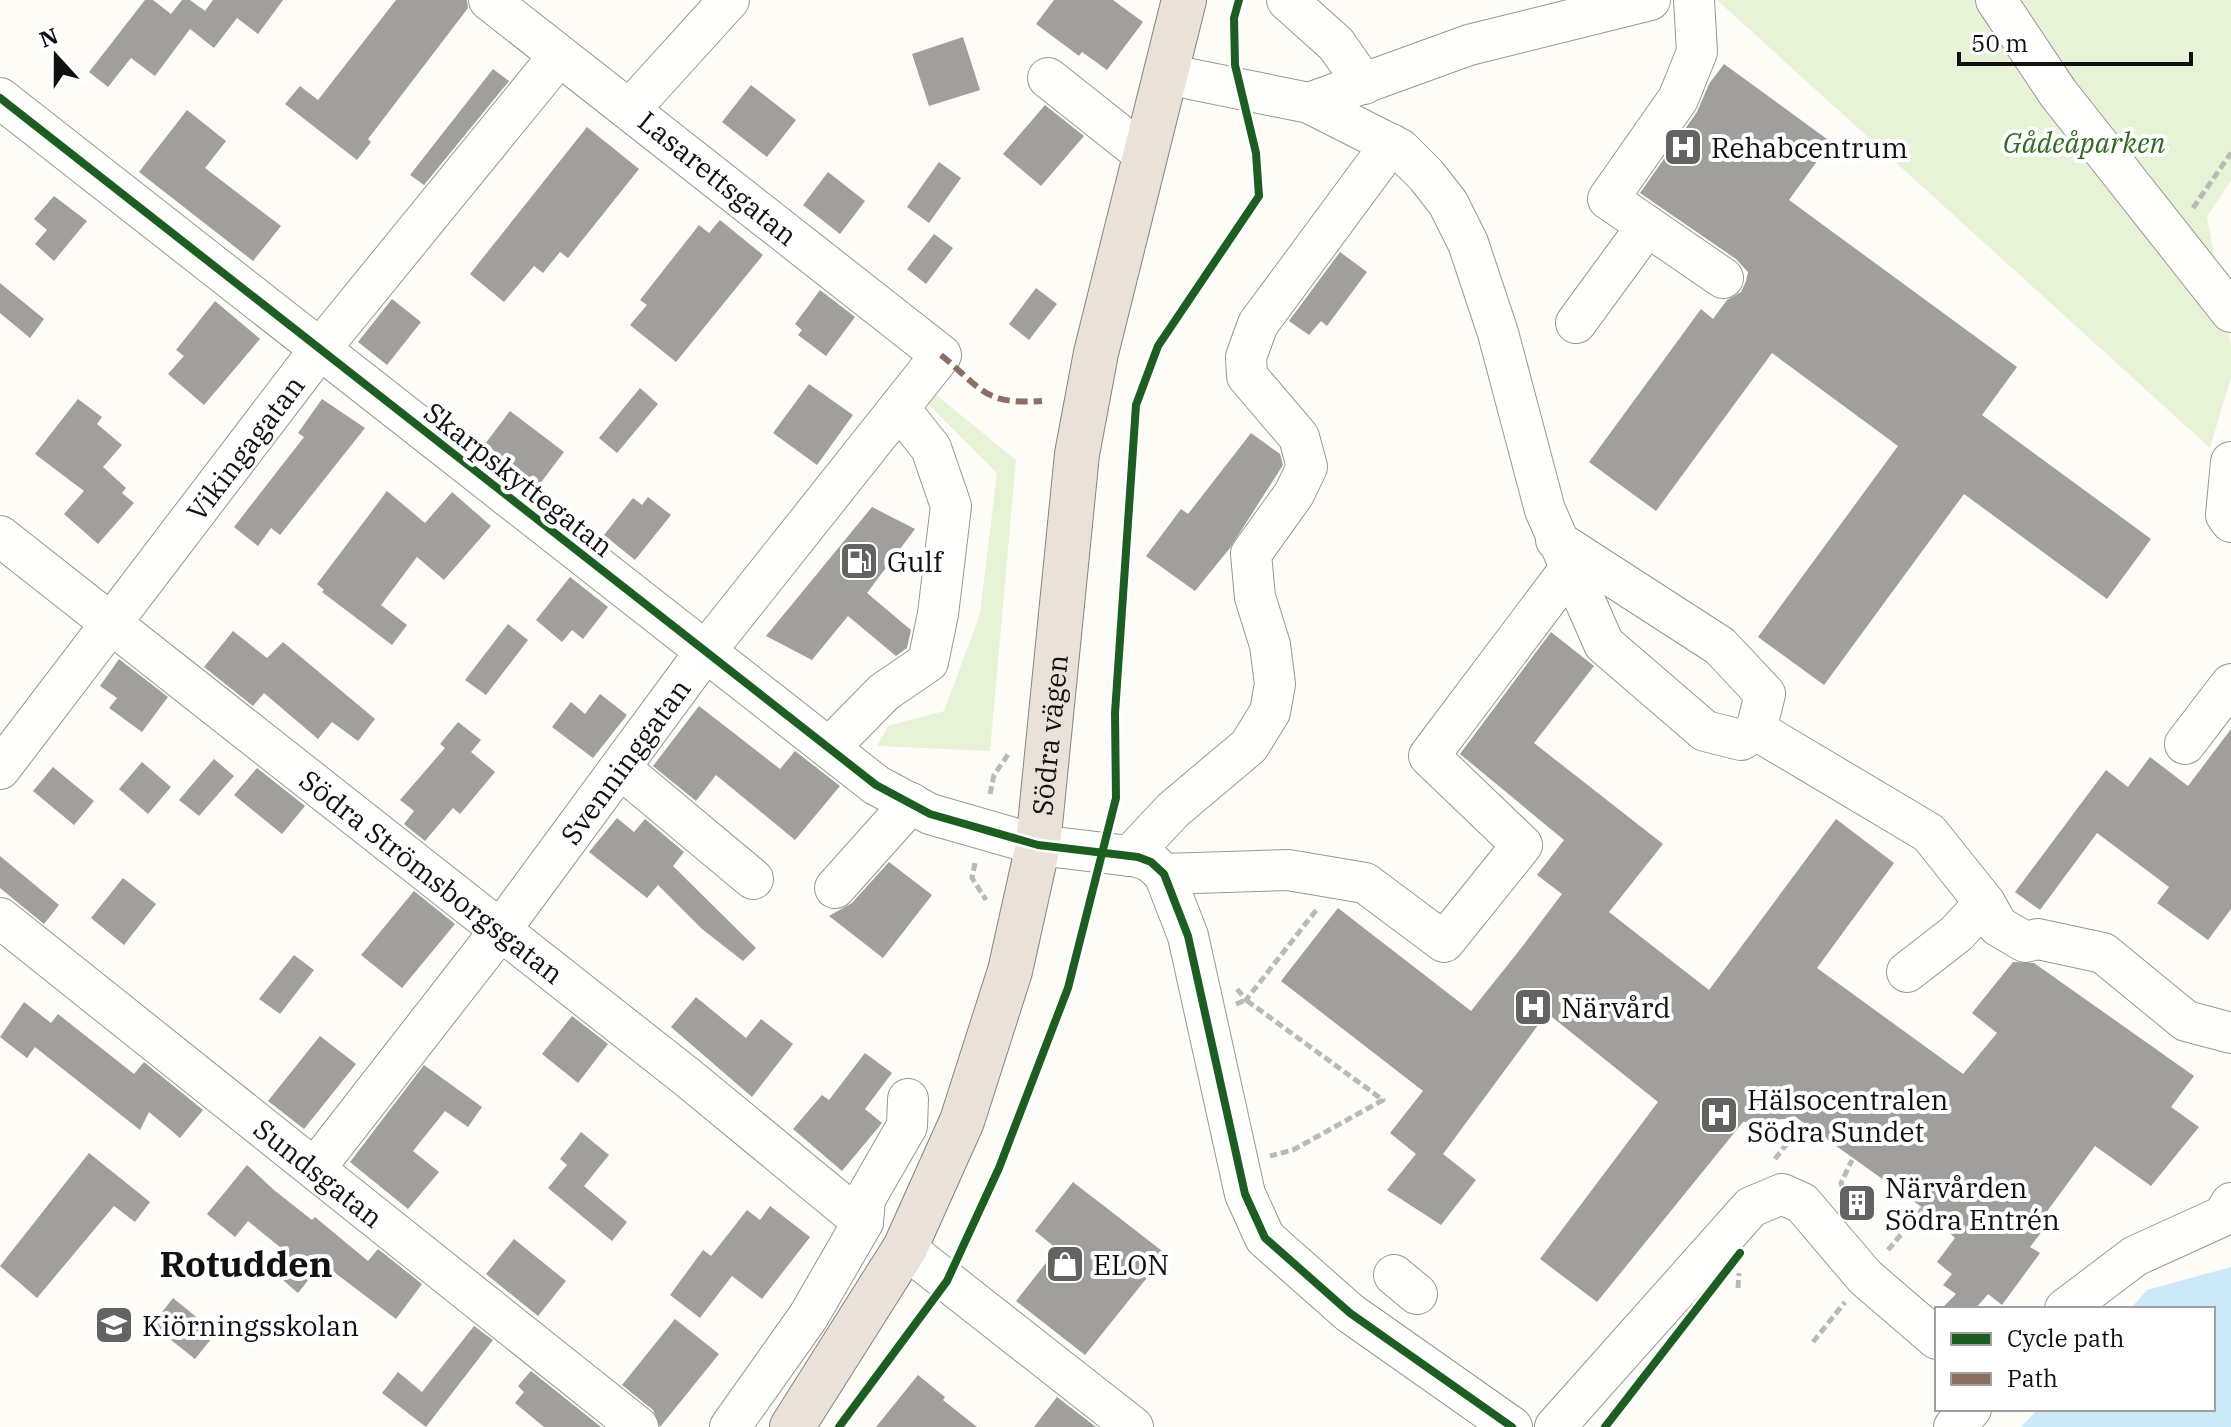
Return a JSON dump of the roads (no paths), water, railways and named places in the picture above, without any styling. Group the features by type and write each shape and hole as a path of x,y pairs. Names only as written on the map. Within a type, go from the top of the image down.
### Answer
{"highway":[{"name":"Södra vägen","path":"792,1427 905,1248 962,1121 1010,971 1038,845 1077,454 1096,353 1184,0"}],"street":[{"name":"Lasarettsgatan","path":"489,0 558,57 631,108 941,355 937,360"},
{"path":"631,108 729,0"},
{"path":"1287,0 1336,44 1364,84"},
{"path":"1309,103 1469,45 1650,0"},
{"path":"1694,0 1697,52 1678,99 1608,199 1723,278"},
{"path":"1996,0 2058,93 2231,312"},
{"name":"Vikingagatan","path":"0,769 320,349 558,57"},
{"path":"1166,74 1309,103 1391,144 1433,184 1448,203 1468,243 1498,333 1545,510 1562,555 1604,644 1705,731 1741,740 1756,730 1765,694 1720,646 1562,555"},
{"path":"1048,78 1145,155"},
{"name":"Skarpskyttegatan","path":"0,98 876,785 930,814 1038,845 1147,865 1288,870 1365,883 1444,942 1522,845 1429,756 1562,555"},
{"path":"1391,144 1258,324 1246,357 1247,376 1299,437 1307,467 1294,494 1251,554 1255,597 1270,645 1275,684 1270,712 1249,746 1173,810 1147,865 1188,936 1245,1194 1265,1238 1292,1282 1397,1348 1512,1427"},
{"path":"1576,323 1647,226"},
{"name":"Svenninggatan","path":"316,1167 499,932 705,652 937,360"},
{"path":"829,748 884,692 928,662 931,650 951,506 931,448 899,408"},
{"path":"2231,462 2226,515 2231,522"},
{"name":"Södra Strömsborgsgatan","path":"0,536 687,1077 863,1222"},
{"path":"2185,744 2231,684"},
{"path":"1756,730 1929,833 1985,903 1998,926 2025,942 2038,939 2103,953 2186,1021 2231,1033"},
{"path":"620,768 753,879"},
{"path":"835,888 911,803"},
{"path":"1907,972 1956,934 1985,903"},
{"name":"Sundsgatan","path":"0,918 316,1167 638,1427"},
{"path":"730,1427 808,1317 863,1222 865,1199 907,1126 908,1099"},
{"path":"1555,1427 1751,1207 1782,1194 1802,1203 1865,1277 1935,1337"},
{"path":"2068,1307 2135,1256 2223,1216 2231,1203"},
{"path":"905,1248 1133,1427"},
{"path":"1954,1427 1969,1411"}],"water":[{"path":"2231,1267 2231,1427 2021,1427 2036,1411 2215,1411 2215,1307 2132,1307 2147,1290"}],"place":[{"name":"Rehabcentrum","path":"1683,147"},
{"name":"Gulf","path":"859,561"},
{"name":"Närvård","path":"1533,1007"},
{"name":"Hälsocentralen Södra Sundet","path":"1719,1115"},
{"name":"Närvården Södra Entrén","path":"1857,1203"},
{"name":"ELON","path":"1065,1264"},
{"name":"Kiörningsskolan","path":"114,1325"}],"district":[{"name":"Rotudden","path":"246,1263"}],"park label":[{"name":"Gådeåparken","path":"2084,142"}]}
